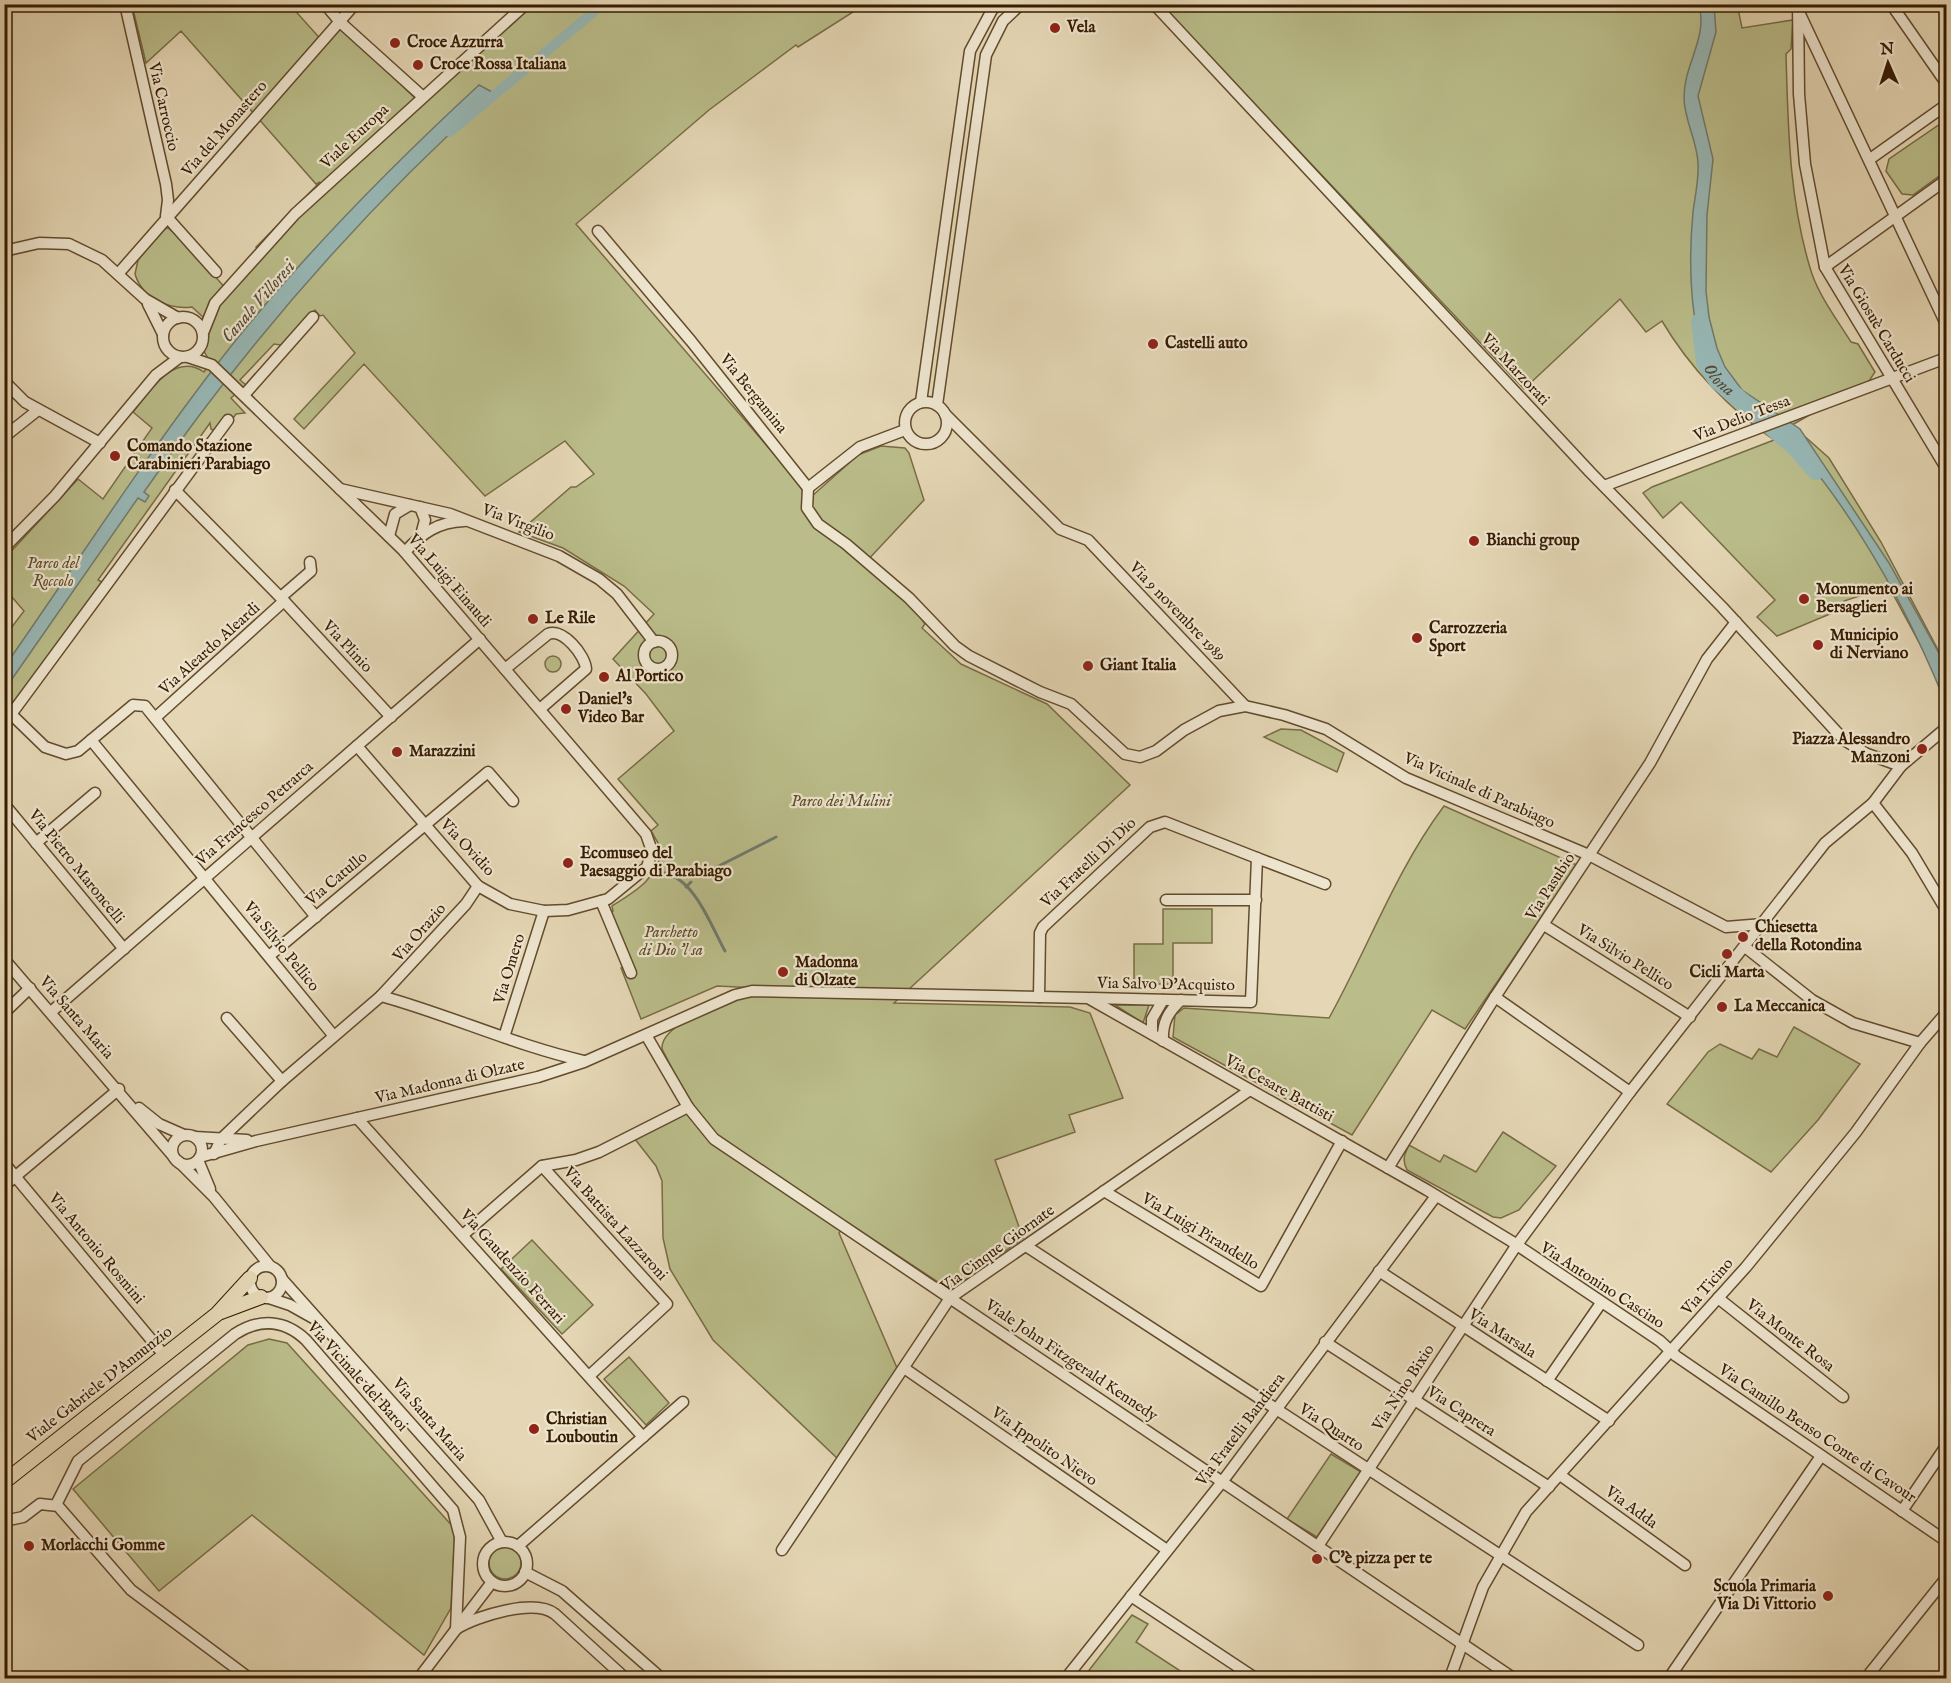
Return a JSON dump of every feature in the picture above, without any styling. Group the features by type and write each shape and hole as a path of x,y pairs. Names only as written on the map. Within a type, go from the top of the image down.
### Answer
{"main road":[{"name":"Viale Gabriele D'Annunzio","path":"4,1482 217,1314 253,1274"},
{"name":"Viale Gabriele D'Annunzio","path":"217,1314 265,1298"}],"street":[{"name":"Via Carroccio","path":"125,4 166,184 168,200 166,216"},
{"path":"325,4 340,22 422,96"},
{"name":"Via del Monastero","path":"118,274 166,216 355,4"},
{"name":"Viale Europa","path":"156,375 164,338 172,321 214,303 295,214 422,96 526,4"},
{"path":"921,402 937,405 945,414 946,430 933,444 921,444 914,441 905,430 906,414 921,402 970,51 992,10 998,4"},
{"path":"937,405 986,55 1003,21 1021,4"},
{"name":"Via Marzorati","path":"1154,4 1604,486 1736,622 1844,741 1860,750 1901,766"},
{"path":"1891,4 1947,83"},
{"path":"1801,6 1947,324"},
{"name":"Via Giosuè Carducci","path":"1801,6 1799,94 1804,164 1825,267 1890,378 1947,468"},
{"path":"1870,159 1947,105"},
{"path":"1825,267 1947,180"},
{"path":"166,216 216,272"},
{"name":"Via Bergamina","path":"598,231 691,341 808,488"},
{"path":"4,251 54,242 78,247 102,260 145,299 182,318 194,320 203,336"},
{"path":"145,299 167,349 184,357"},
{"name":"Viale Europa","path":"4,548 55,496 156,375 200,348 214,303"},
{"path":"241,392 313,317"},
{"name":"Via Luigi Einaudi","path":"203,336 212,365"},
{"name":"Via Luigi Einaudi","path":"184,357 212,365 405,552 646,834"},
{"name":"Via Delio Tessa","path":"1604,486 1947,358"},
{"path":"4,381 25,402 100,443"},
{"path":"4,437 38,410"},
{"name":"Via 9 novembre 1989","path":"945,414 1059,529 1088,540 1245,706"},
{"path":"4,724 228,420"},
{"path":"808,488 860,447 905,430"},
{"name":"Via Vicinale di Parabiago","path":"808,488 807,508 818,524 846,544 909,598 955,646 969,656 1030,687 1071,704 1125,754 1140,757 1156,751 1184,730 1219,711 1245,706 1326,729 1406,778 1589,855 1726,927 1763,924"},
{"name":"Via Virgilio","path":"339,489 471,521 559,556 592,574 632,610 654,642"},
{"name":"Via Plinio","path":"175,490 283,599 391,717"},
{"path":"389,536 395,513 415,506 424,520 421,536"},
{"path":"405,552 421,536 443,524 471,521"},
{"path":"283,599 311,571 310,562"},
{"name":"Via Aleardo Aleardi","path":"155,718 283,599"},
{"name":"Via Pasubio","path":"1388,1168 1495,997 1650,763 1707,658 1736,622"},
{"path":"505,669 548,634 554,632 562,634 584,660 586,669 540,709"},
{"name":"Via Francesco Petrarca","path":"51,1012 480,639"},
{"path":"12,715 45,747 55,752 72,753 133,705 145,706 316,916"},
{"path":"1516,1246 1630,1092 1825,843 1873,802 1901,766 1947,728"},
{"name":"Via Silvio Pellico","path":"91,740 333,1035"},
{"name":"Via Ovidio","path":"357,746 478,885 510,904 544,910 568,910 601,902 647,867 652,850 646,834"},
{"name":"Via Catullo","path":"269,956 488,772 513,801"},
{"path":"36,843 95,793"},
{"path":"1873,802 1912,853 1947,910"},
{"name":"Via Pietro Maroncelli","path":"4,804 123,949"},
{"name":"Via Fratelli Di Dio","path":"1039,997 1040,933 1043,927 1150,827 1165,822 1257,858"},
{"path":"1257,858 1324,884"},
{"name":"Via Salvo D'Acquisto","path":"1088,998 1251,1002 1257,858"},
{"name":"Via Orazio","path":"214,1154 222,1139 282,1081 401,977 466,904 478,885"},
{"path":"1166,900 1256,900"},
{"path":"601,902 631,973"},
{"name":"Via Omero","path":"504,1037 544,910"},
{"name":"Via Silvio Pellico","path":"1544,925 1690,1017"},
{"path":"1745,947 1812,1000 1853,1023 1920,1043"},
{"name":"Via Santa Maria","path":"4,959 122,1093 176,1159 214,1197 270,1266 280,1273 282,1279 479,1500 502,1542"},
{"path":"4,1013 30,988"},
{"name":"Via Cesare Battisti","path":"646,1035 735,995 752,991 1088,998 1342,1141 1516,1246"},
{"path":"381,996 434,1011 542,1052 584,1062"},
{"path":"1495,997 1630,1092"},
{"path":"1152,1034 1152,1019 1162,1000"},
{"path":"1163,1041 1167,1015 1181,1000"},
{"name":"Via Ticino","path":"1450,1678 1461,1643 1500,1555 1526,1512 1718,1298 1856,1132 1920,1043 1947,1013"},
{"path":"227,1018 282,1081"},
{"name":"Via Madonna di Olzate","path":"199,1158 256,1140 538,1077 584,1062 646,1035"},
{"name":"Viale John Fitzgerald Kennedy","path":"646,1035 688,1107 714,1139 1513,1678"},
{"name":"Via Cinque Giornate","path":"782,1550 950,1298 1250,1090"},
{"path":"4,1186 122,1093"},
{"name":"Via Santa Maria","path":"122,1093 159,1124 190,1136 201,1146 199,1158 214,1197"},
{"path":"464,1234 542,1166 576,1160 599,1152 688,1107"},
{"name":"Via Gaudenzio Ferrari","path":"357,1118 464,1234 644,1437"},
{"path":"190,1136 179,1137 173,1146 176,1159 188,1164 199,1158"},
{"name":"Via Madonna di Olzate","path":"190,1136 256,1140"},
{"name":"Via Luigi Pirandello","path":"1104,1191 1261,1286 1342,1141"},
{"name":"Via Antonio Rosmini","path":"4,1163 164,1355"},
{"name":"Via Battista Lazzaroni","path":"542,1166 667,1304 589,1376"},
{"name":"Via Fratelli Bandiera","path":"1066,1678 1222,1482 1436,1196"},
{"name":"Via Santa Maria","path":"247,1236 253,1274 252,1290 265,1298 290,1305 324,1324"},
{"name":"Via Quarto","path":"1026,1246 1638,1645"},
{"name":"Via Antonino Cascino","path":"1516,1246 1659,1341 1671,1352"},
{"name":"Via Nino Bixio","path":"1318,1546 1516,1246"},
{"path":"253,1274 270,1266"},
{"name":"Via Marsala","path":"1379,1271 1609,1421"},
{"path":"265,1298 280,1291 282,1279"},
{"name":"Via Monte Rosa","path":"1718,1298 1843,1397"},
{"path":"1547,1381 1600,1303"},
{"name":"Via Vicinale del Baroi","path":"56,1505 78,1461 235,1334 262,1323 282,1324 306,1340 453,1510 460,1537 456,1629"},
{"name":"Via Caprera","path":"1326,1342 1549,1487"},
{"name":"Via Camillo Benso Conte di Cavour","path":"1671,1352 1947,1541"},
{"name":"Via Ippolito Nievo","path":"904,1368 1167,1550"},
{"path":"518,1546 683,1402"},
{"path":"1902,1511 1947,1446"},
{"path":"1669,1678 1821,1456"},
{"name":"Via Adda","path":"1560,1475 1685,1565"},
{"path":"4,1521 23,1517 40,1504 56,1505 131,1590 249,1678"},
{"path":"502,1542 518,1546 525,1556 525,1572 519,1581 508,1586 492,1582 483,1568 484,1556 491,1547 502,1542"},
{"path":"525,1572 562,1591 661,1678"},
{"path":"1872,1677 1947,1578"},
{"path":"419,1678 492,1582"},
{"path":"1131,1596 1255,1678"},
{"path":"456,1629 467,1622 527,1607 543,1607 555,1614 625,1678"}],"green space":[{"path":"1737,4 1742,28 1793,20 1791,49 1786,54 1789,137 1794,192 1804,247 1815,283 1824,300 1851,342 1858,344 1875,372 1869,381 1792,425 1829,458 1881,542 1946,665 1946,704 1929,661 1894,596 1874,591 1844,601 1842,609 1777,636 1757,617 1775,600 1681,502 1663,518 1643,493 1652,487 1774,440 1726,401 1685,355 1662,321 1646,332 1620,299 1524,389 1161,5"},
{"name":"Parco dei Mulini","path":"132,5 290,5 325,44 340,29 344,30 418,101 534,5 864,5 798,47 796,45 709,110 576,224 811,497 858,455 881,446 905,448 909,453 924,500 865,563 916,611 925,624 922,628 961,664 1047,704 1130,785 894,1003 1070,1007 1090,1013 1123,1098 1069,1115 1075,1132 995,1160 1023,1238 962,1283 947,1288 847,1222 839,1233 897,1368 837,1458 713,1340 670,1269 663,1238 662,1181 656,1166 631,1134 689,1101 662,1049 664,1040 683,1022 711,1008 739,999 819,991 717,986 641,1019 621,968 631,965 611,912 613,911 612,906 637,890 650,877 662,850 651,831 658,825 618,779 674,731 646,694 613,659 654,614 624,586 563,548 519,532 571,487 576,487 594,474 565,441 485,496 364,364 304,429 294,419 355,353 323,315 320,316 315,310 281,345 274,344 240,380 246,385 231,398 245,413 236,414 221,435 211,429 210,423 98,580 102,582 5,720 5,636 24,611 5,589 5,558 78,479 103,499 152,428 133,412 147,394 173,370 193,367 204,372 210,362 200,344 204,318 192,307 166,304 150,296 135,274 138,260 163,229 168,228 181,238 227,290 260,254 256,247 320,182 316,184 181,31 146,63"},
{"path":"1946,120 1946,171 1913,195 1902,194 1886,171 1889,159"},
{"path":"553,656 561,664 553,672 545,664"},
{"path":"1281,729 1301,730 1344,753 1337,772 1264,737"},
{"path":"1444,806 1577,865 1465,1029 1432,1010 1352,1135 1173,1037 1175,1015 1184,1008 1329,1018 1411,856"},
{"path":"1163,909 1212,909 1212,943 1173,943 1173,984 1134,984 1134,944 1163,944"},
{"path":"1115,1005 1149,1005 1143,1023"},
{"path":"1794,1027 1860,1064 1818,1120 1771,1172 1667,1104 1708,1052 1720,1044 1752,1059 1759,1049 1777,1057"},
{"path":"1503,1132 1556,1166 1519,1210 1501,1218 1493,1217 1407,1170 1404,1163 1409,1145 1440,1162 1444,1155 1476,1172"},
{"path":"532,1240 593,1305 562,1334 501,1269"},
{"path":"269,1339 287,1343 455,1529 451,1608 424,1655 252,1515 159,1591 73,1489 248,1345"},
{"path":"629,1357 669,1403 646,1425 604,1379"},
{"path":"1331,1454 1361,1472 1317,1537 1287,1519"},
{"path":"505,1547 516,1552 521,1563 516,1574 505,1579 494,1574 489,1563 494,1552"},
{"path":"1132,1615 1148,1624 1136,1642 1191,1678 1083,1678"}],"water":[{"path":"1699,5 1714,5 1716,32 1698,96 1713,159 1707,215 1706,291 1709,317 1717,348 1725,367 1742,390 1800,429 1889,563 1946,666 1946,704 1898,599 1837,501 1787,437 1752,413 1726,390 1712,372 1703,352 1695,319 1691,264 1698,163 1684,97 1700,29"},
{"path":"479,85 494,93 445,138 352,233 264,333 144,492 149,496 145,502 138,498 5,689 5,666 138,472 250,322 344,217"}],"waterway":[{"name":"Canale Villoresi","path":"450,132 603,4"},
{"name":"Olona","path":"1700,322 1705,362 1717,380 1795,447 1816,471"},
{"path":"703,874 776,837"},
{"path":"665,873 676,878 694,895 725,951"},
{"path":"686,887 691,882"}],"place":[{"name":"Vela","path":"1055,28"},
{"name":"Croce Azzurra","path":"395,43"},
{"name":"Croce Rossa Italiana","path":"418,65"},
{"name":"Castelli auto","path":"1153,344"},
{"name":"Comando Stazione Carabinieri Parabiago","path":"115,456"},
{"name":"Bianchi group","path":"1474,541"},
{"name":"Monumento ai Bersaglieri","path":"1804,599"},
{"name":"Le Rile","path":"533,619"},
{"name":"Carrozzeria Sport","path":"1417,638"},
{"name":"Municipio di Nerviano","path":"1818,645"},
{"name":"Giant Italia","path":"1088,666"},
{"name":"Al Portico","path":"604,677"},
{"name":"Daniel's Video Bar","path":"566,709"},
{"name":"Piazza Alessandro Manzoni","path":"1922,749"},
{"name":"Marazzini","path":"397,752"},
{"name":"Ecomuseo del Paesaggio di Parabiago","path":"568,863"},
{"name":"Chiesetta della Rotondina","path":"1743,937"},
{"name":"Cicli Marta","path":"1727,954"},
{"name":"Madonna di Olzate","path":"783,972"},
{"name":"La Meccanica","path":"1722,1007"},
{"name":"Christian Louboutin","path":"534,1429"},
{"name":"Morlacchi Gomme","path":"29,1546"},
{"name":"C'è pizza per te","path":"1317,1559"},
{"name":"Scuola Primaria Via Di Vittorio","path":"1828,1596"}],"park label":[{"name":"Parco del Roccolo","path":"53,573"},
{"name":"Parchetto di Dio 'l sa","path":"671,942"}]}
